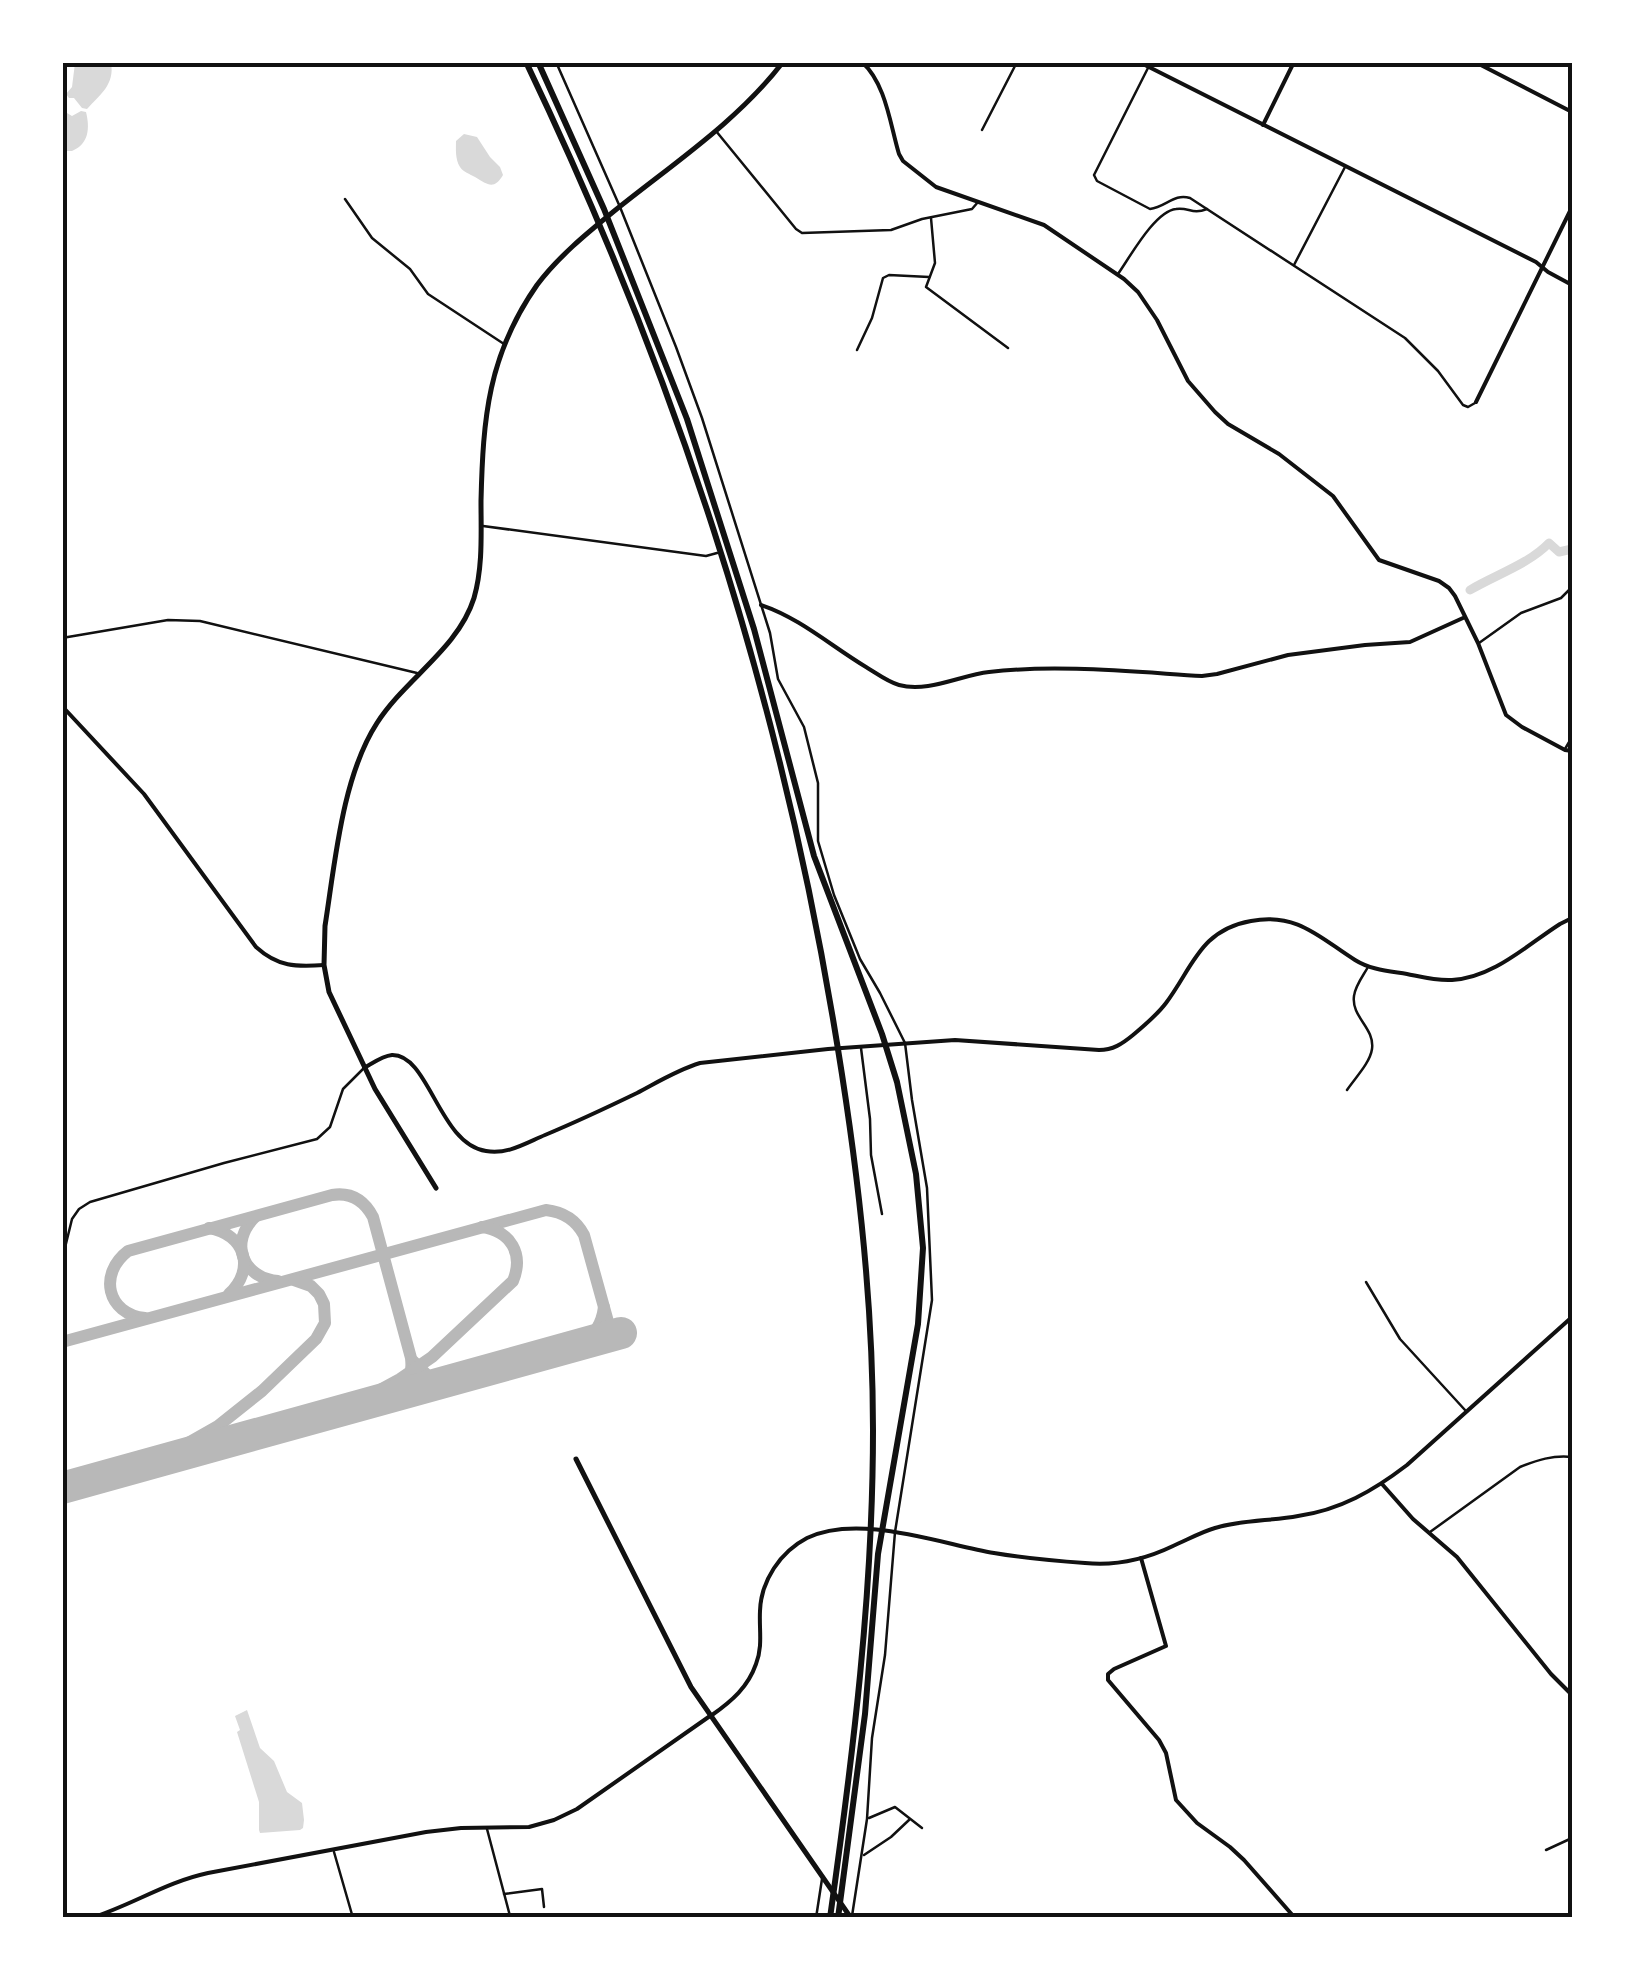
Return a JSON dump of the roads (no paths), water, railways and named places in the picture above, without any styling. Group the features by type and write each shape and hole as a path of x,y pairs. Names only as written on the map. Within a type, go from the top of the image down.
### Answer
{"highway":[{"path":"526,62 582,180 644,329 726,564 797,828 842,1069 864,1252 873,1452 857,1713 830,1918"},
{"path":"538,62 604,208 687,419 749,612 805,826 824,886 882,1034 914,1159 921,1216 922,1287 878,1554 863,1730 838,1918"},
{"path":"436,1188 384,1106 329,992 324,926 356,768 377,722 452,637 470,608 479,573 482,442 493,376 504,344 539,283 573,246 750,100 783,62"},
{"path":"576,1459 682,1671 851,1917"}],"street":[{"path":"556,62 676,347 762,605 778,679 804,727 819,794 818,840 834,895 860,960 903,1043 927,1188 932,1300 894,1532 868,1819 851,1917"},
{"path":"862,62 880,90 904,162 934,186 1044,226 1138,292 1188,381 1215,412 1228,424 1286,458 1333,496 1379,560 1449,588 1478,643 1506,715 1570,752 1572,738"},
{"path":"982,130 1016,62"},
{"path":"1139,62 1543,267 1572,286"},
{"path":"1263,125 1294,62"},
{"path":"1475,62 1572,112"},
{"path":"1150,65 1094,174 1097,181 1150,209 1182,196 1207,209 1405,338 1438,371 1462,405 1468,407 1476,402 1572,207"},
{"path":"714,130 802,233 891,230 931,217 972,210 979,201"},
{"path":"1294,266 1345,166"},
{"path":"345,199 372,238 410,269 428,294 504,344"},
{"path":"1118,275 1166,212 1177,208 1193,213 1207,209"},
{"path":"931,217 935,262 928,290 1008,348"},
{"path":"857,350 885,276 931,277"},
{"path":"481,526 706,556 741,545"},
{"path":"1478,643 1520,614 1566,596 1572,587"},
{"path":"762,605 792,617 896,684 914,687 1012,670 1202,676 1288,655 1410,642 1465,617"},
{"path":"62,638 168,620 200,621 419,674"},
{"path":"62,706 144,794 256,946 284,965 324,964"},
{"path":"62,1260 72,1219 85,1205 316,1138 332,1122 342,1089 364,1068 391,1056 406,1059 416,1070 459,1138 479,1150 499,1152 595,1114 700,1062 966,1040 1110,1049 1158,1013 1196,954 1210,940 1225,929 1254,920 1274,919 1301,925 1368,966 1441,980 1472,977 1494,968 1572,918"},
{"path":"1347,1090 1372,1051 1370,1036 1354,1002 1356,987 1368,966"},
{"path":"860,1046 871,1155 882,1214"},
{"path":"1366,1282 1400,1339 1466,1411"},
{"path":"91,1918 191,1877 445,1829 529,1828 568,1815 740,1692 753,1673 761,1643 760,1615 768,1577 796,1544 815,1534 834,1530 894,1532 1006,1555 1089,1564 1141,1558 1230,1524 1338,1507 1382,1484 1407,1465 1572,1317"},
{"path":"1429,1533 1520,1467 1555,1456 1572,1457"},
{"path":"1382,1484 1413,1519 1457,1557 1572,1695"},
{"path":"1141,1558 1166,1646 1114,1669 1108,1680 1159,1740 1180,1806 1244,1860 1295,1918"},
{"path":"868,1819 892,1806 922,1828"},
{"path":"862,1856 891,1838 909,1820"},
{"path":"486,1828 510,1916 500,1918"},
{"path":"1546,1850 1572,1838"},
{"path":"333,1850 354,1918"},
{"path":"816,1918 824,1879"},
{"path":"504,1894 542,1889 544,1908"}],"waterway":[{"path":"1470,590 1522,563 1549,543 1559,552 1572,549"}]}
